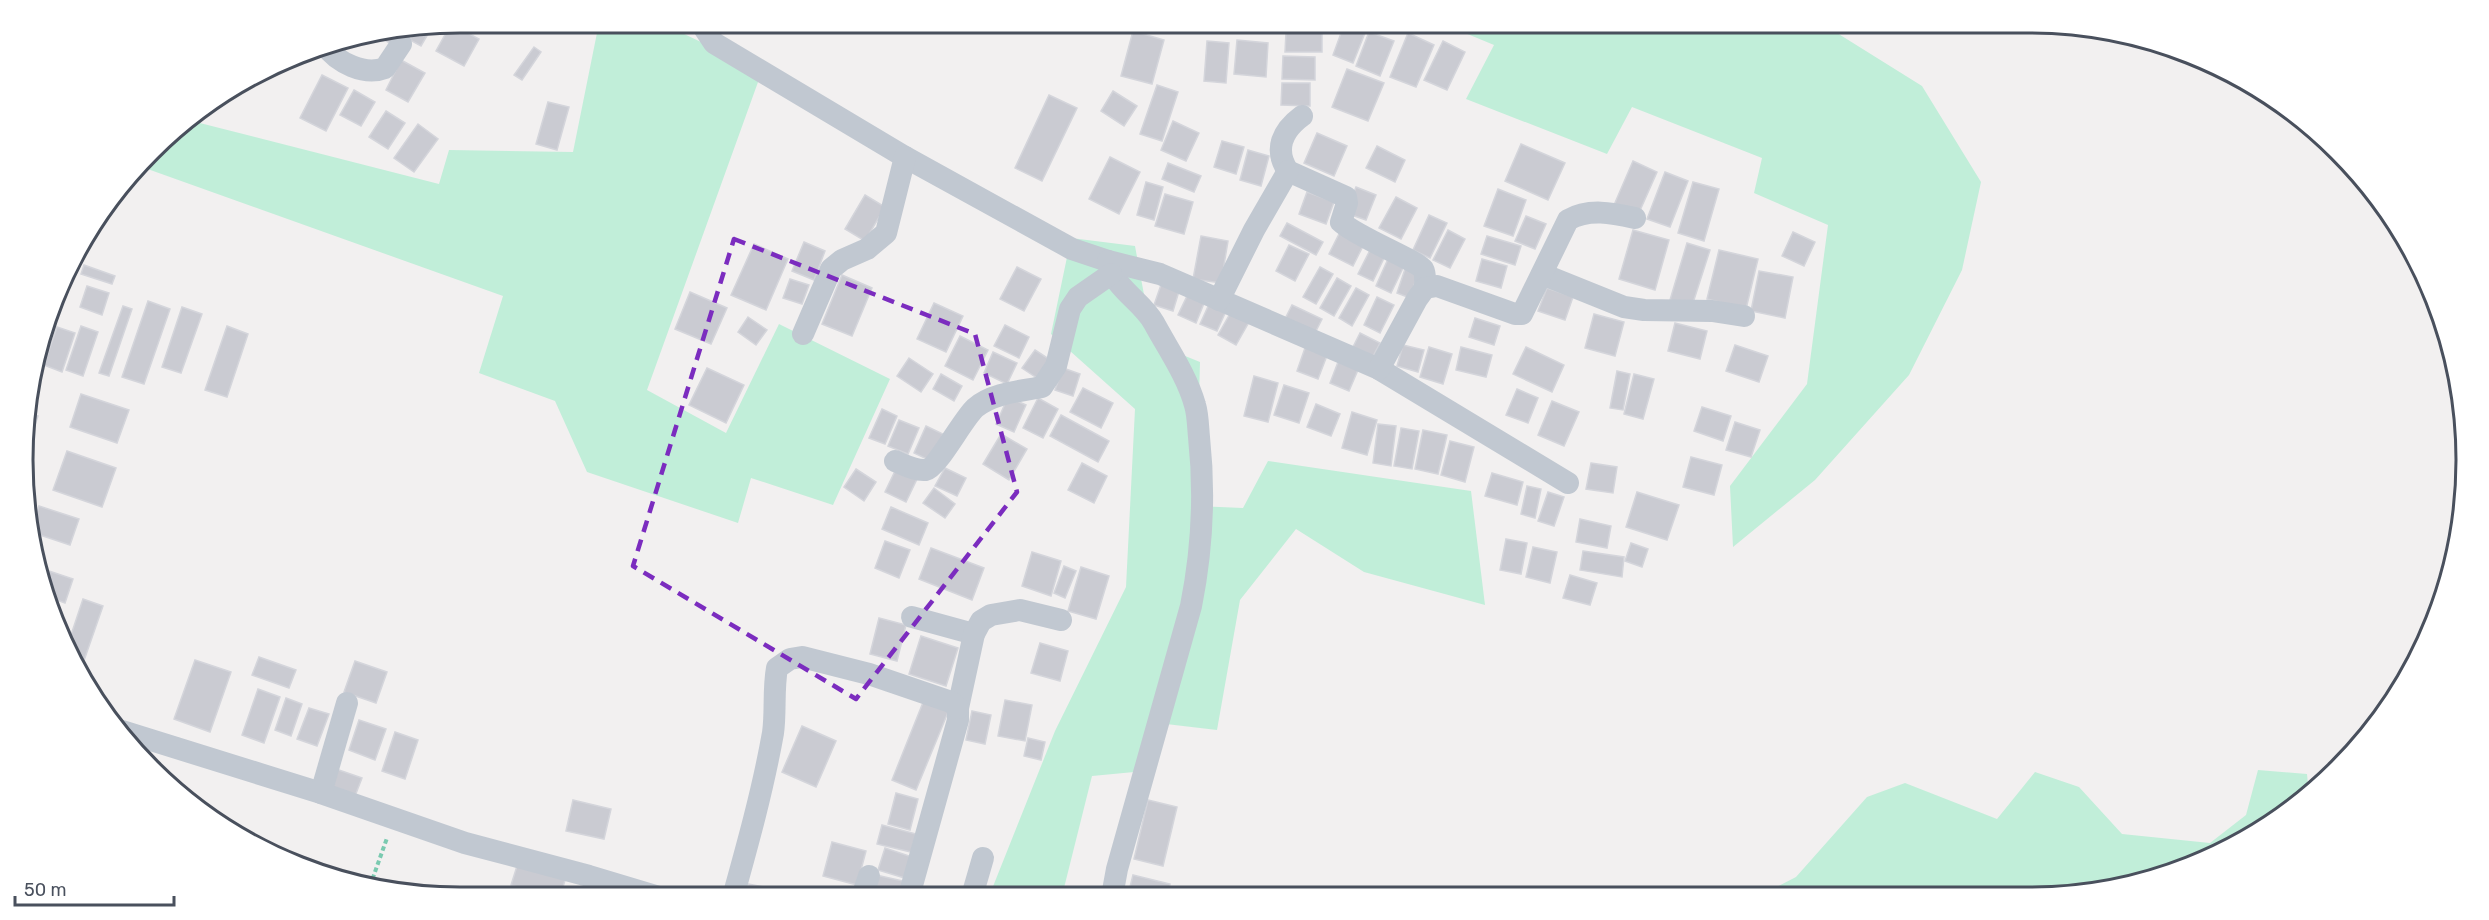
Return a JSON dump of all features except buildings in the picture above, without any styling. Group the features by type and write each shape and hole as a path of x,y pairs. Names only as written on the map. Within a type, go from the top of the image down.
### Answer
{"street":[{"path":"707,33 714,42 905,157 1072,249 1109,268 1160,274 1379,369 1568,483"},
{"path":"334,53 349,65 371,72 385,68 401,44"},
{"path":"1302,116 1290,125 1283,138 1282,163 1288,171 1346,197 1341,222 1375,244 1420,266 1425,275 1425,288 1379,369"},
{"path":"802,334 831,270 842,260 867,249 886,233 905,157"},
{"path":"1219,300 1254,230 1288,171"},
{"path":"1425,288 1437,286 1515,314 1522,314 1568,220 1586,213 1604,212 1635,218"},
{"path":"895,461 914,469 928,470 936,465 958,428 976,406 996,397 1042,387 1056,366 1070,309 1078,297 1109,268"},
{"path":"1109,268 1152,319 1196,405 1203,501 1197,579 1191,606 1114,887"},
{"path":"1542,274 1624,307 1644,310 1712,311 1744,316"},
{"path":"912,887 958,720 958,708 974,634 981,621 991,615 1020,610 1060,621"},
{"path":"912,617 974,634"},
{"path":"736,887 759,802 773,730 774,682 777,668 789,659 802,657 869,674 951,702 958,708"},
{"path":"321,793 347,703"},
{"path":"133,734 321,793 465,843 626,887"},
{"path":"975,887 983,858"}],"path":[{"path":"373,878 394,819"}],"highlighted area":[{"path":"734,239 975,334 1017,492 856,699 633,566"}],"green space":[{"path":"597,33 682,33 762,71 647,390 726,433 779,324 890,379 833,505 751,478 738,523 587,472 555,401 479,373 503,296 148,169 198,123 439,184 449,150 573,152"},
{"path":"1465,33 1837,33 1922,86 1981,182 1962,270 1909,375 1815,480 1733,547 1730,486 1807,384 1828,225 1754,193 1762,158 1632,107 1607,154 1466,99 1494,45"},
{"path":"1071,238 1135,246 1153,343 1200,362 1196,506 1243,508 1268,461 1471,491 1485,605 1364,572 1296,529 1240,600 1217,730 1149,722 1134,772 1092,776 1064,887 993,887 1055,731 1126,587 1135,409 1051,334"},
{"path":"2258,770 2307,774 2308,784 2289,799 2218,843 2166,864 2112,879 2029,887 1777,887 1796,877 1867,797 1905,783 1997,819 2035,772 2079,787 2122,834 2210,843 2246,815"}]}
